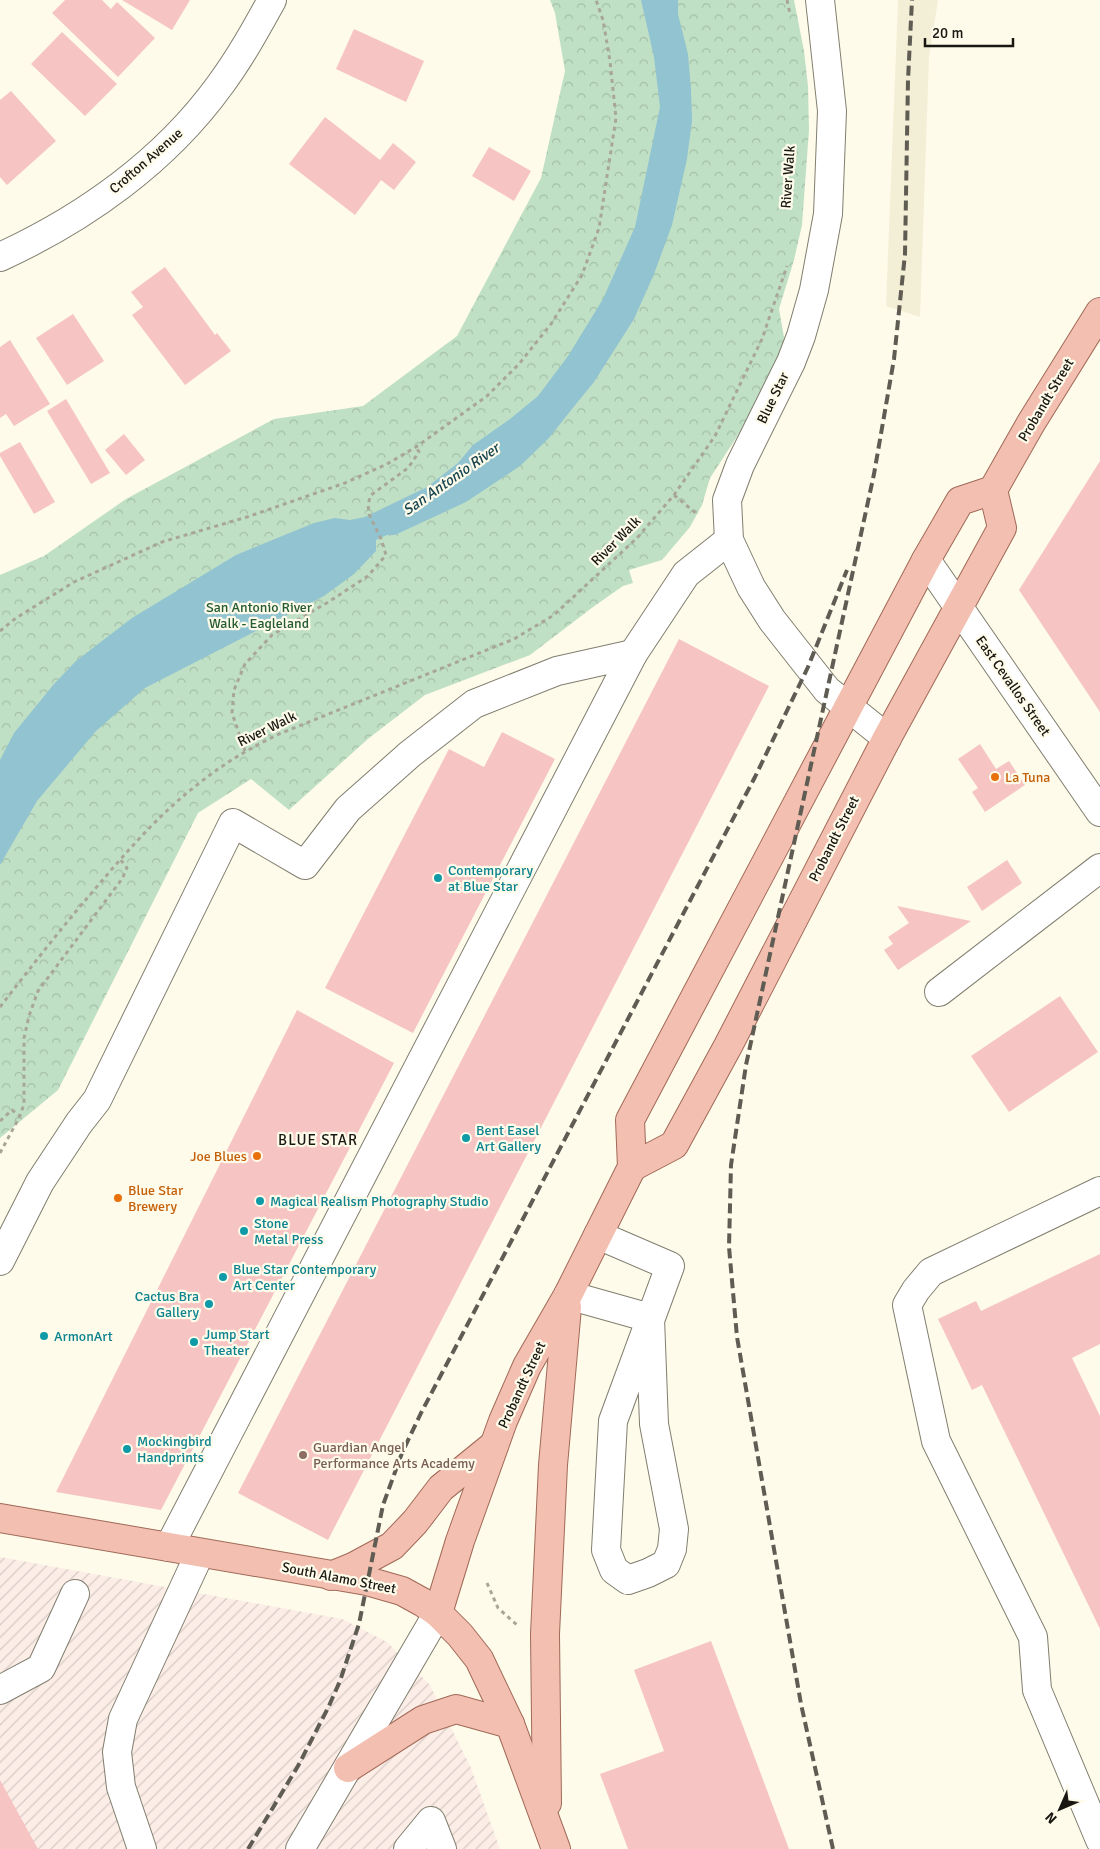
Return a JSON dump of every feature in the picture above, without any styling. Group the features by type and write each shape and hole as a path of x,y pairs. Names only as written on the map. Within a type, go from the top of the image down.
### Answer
{"main road":[{"name":"Probandt Street","path":"438,1613 460,1541 494,1445 527,1366 568,1295 632,1167 630,1120 926,560 960,501 993,490 1100,312"},
{"name":"Probandt Street","path":"632,1167 674,1145 728,1046 887,738 1002,528 993,490"},
{"path":"552,1837 545,1634 553,1465 568,1295"},
{"path":"331,1576 353,1567 392,1546 415,1522 441,1488 494,1445"},
{"name":"South Alamo Street","path":"0,1518 367,1581 402,1591 438,1613 460,1635 479,1659 510,1724 552,1837"},
{"path":"348,1768 423,1720 456,1710 510,1724"}],"street":[{"name":"Crofton Avenue","path":"0,257 31,243 103,198 146,165 185,128 219,86 250,41 272,0"},
{"name":"Blue Star","path":"820,0 832,111 828,214 814,290 801,336 791,362 740,465 728,500 729,540 751,586 772,620 827,690 887,738"},
{"path":"169,1547 633,654 686,574 729,540"},
{"name":"East Cevallos Street","path":"926,560 1100,812"},
{"path":"0,1261 40,1182 79,1123 97,1100 234,823 305,865 348,809 410,754 474,704 557,671 633,654"},
{"path":"939,992 1100,868"},
{"path":"1100,1191 931,1272 916,1290 907,1305 936,1440 1032,1637 1037,1690 1100,1840"},
{"path":"598,1236 670,1266 650,1318 613,1421 606,1550 614,1570 628,1580 666,1564 672,1549 674,1529 654,1424 650,1318"},
{"path":"568,1295 650,1318"},
{"path":"613,1421 654,1424"},
{"path":"142,1849 121,1787 117,1752 123,1719 200,1553"},
{"path":"0,1690 40,1668 75,1594"},
{"path":"300,1849 438,1613"},
{"path":"408,1849 431,1821 442,1849"}],"path":[{"path":"0,631 16,618 74,582 162,542 247,517 345,483 387,464 487,396 519,364 551,324 582,275 599,228 616,118 610,61 603,20 596,0"},
{"path":"787,0 791,19"},
{"name":"River Walk","path":"0,1007 47,945 120,859 169,809 202,781 245,751 279,734 514,639 554,615 637,538 674,495 715,436 762,339 788,264"},
{"path":"245,751 232,713 234,690 245,664 272,635 368,576 386,556 382,539 369,514 368,504 371,495 408,468 419,452 416,446"},
{"path":"0,1153 20,1116 24,1104 24,1038 38,991 122,878 127,868 120,859"},
{"path":"0,1121 12,1110 20,1116"},
{"path":"487,1583 498,1608 523,1631"}],"shaded area":[{"path":"898,0 938,0 929,58 920,317 886,306"},
{"path":"0,1557 342,1619 387,1642 430,1685 471,1768 500,1849 0,1849"}],"green space":[{"name":"San Antonio River Walk - Eagleland","path":"550,0 794,0 804,51 808,86 809,130 802,225 794,260 779,309 784,337 783,354 757,406 710,478 702,505 690,527 662,560 629,570 633,583 623,586 530,655 425,695 369,738 289,810 251,779 198,813 58,1090 0,1138 0,575 44,556 126,499 274,419 363,406 457,336 541,178 565,71 555,13"}],"water":[{"name":"San Antonio River","path":"641,0 678,0 678,14 688,54 692,121 687,159 672,225 654,274 634,319 594,382 549,438 520,466 466,502 395,535 387,535 376,540 376,551 354,574 324,596 145,688 96,731 37,801 0,865 0,760 14,733 54,684 76,661 132,618 236,555 314,523 335,518 350,520 365,517 427,487 458,463 473,445 510,419 538,396 568,356 603,299 635,227 660,107 654,57"}],"building":[{"path":"65,0 102,0 111,9 117,2 155,38 118,77 52,13"},
{"path":"122,0 190,0 172,30"},
{"path":"354,29 424,61 406,102 336,69"},
{"path":"62,32 117,84 85,116 31,64"},
{"path":"11,91 56,141 7,185 0,177 0,100"},
{"path":"325,117 380,160 393,143 416,162 394,190 381,180 355,215 289,164"},
{"path":"489,147 531,171 514,201 472,176"},
{"path":"165,267 215,335 217,333 231,351 185,385 132,315 143,307 131,292"},
{"path":"73,314 104,361 67,385 36,338"},
{"path":"10,340 50,404 14,426 6,414 0,418 0,347"},
{"path":"66,399 110,473 91,484 47,411"},
{"path":"124,434 145,460 126,475 105,450"},
{"path":"20,442 55,502 34,514 0,456 0,453"},
{"path":"1100,461 1100,712 1019,590"},
{"path":"679,639 769,686 328,1540 238,1493"},
{"name":"Contemporary at Blue Star","path":"502,732 555,759 413,1033 325,988 449,749 484,767"},
{"name":"La Tuna","path":"980,744 996,769 1009,761 1025,785 985,812 972,792 978,788 958,759"},
{"path":"1007,860 1022,883 982,911 967,887"},
{"path":"897,906 971,921 898,970 884,950 893,944 888,937 909,923"},
{"path":"1060,996 1098,1052 1009,1112 971,1056"},
{"name":"Blue Star Contemporary Art Center","path":"297,1010 394,1063 161,1510 56,1492"},
{"path":"1100,1254 1100,1344 1072,1358 1100,1416 1100,1629 982,1385 972,1390 938,1319 976,1301 981,1311"},
{"path":"711,1641 789,1849 628,1849 600,1774 664,1751 634,1670"},
{"path":"0,1780 38,1849 0,1849"}],"railway":[{"path":"833,1849 801,1704 737,1337 729,1247 731,1165 746,1065 874,474 894,359 905,254 908,80 912,0"},
{"path":"248,1849 298,1766 340,1681 359,1624 383,1505 402,1453 421,1413 755,777 808,667 847,570"}],"place":[{"name":"La Tuna","path":"995,777"},
{"name":"Contemporary at Blue Star","path":"438,878"},
{"name":"Bent Easel Art Gallery","path":"466,1138"},
{"name":"Joe Blues","path":"257,1156"},
{"name":"Blue Star Brewery","path":"118,1198"},
{"name":"Magical Realism Photography Studio","path":"260,1201"},
{"name":"Stone Metal Press","path":"244,1231"},
{"name":"Blue Star Contemporary Art Center","path":"223,1277"},
{"name":"Cactus Bra Gallery","path":"209,1304"},
{"name":"ArmonArt","path":"44,1336"},
{"name":"Jump Start Theater","path":"194,1342"},
{"name":"Mockingbird Handprints","path":"127,1449"},
{"name":"Guardian Angel Performance Arts Academy","path":"303,1455"}],"district":[{"name":"BLUE STAR","path":"318,1140"}]}
